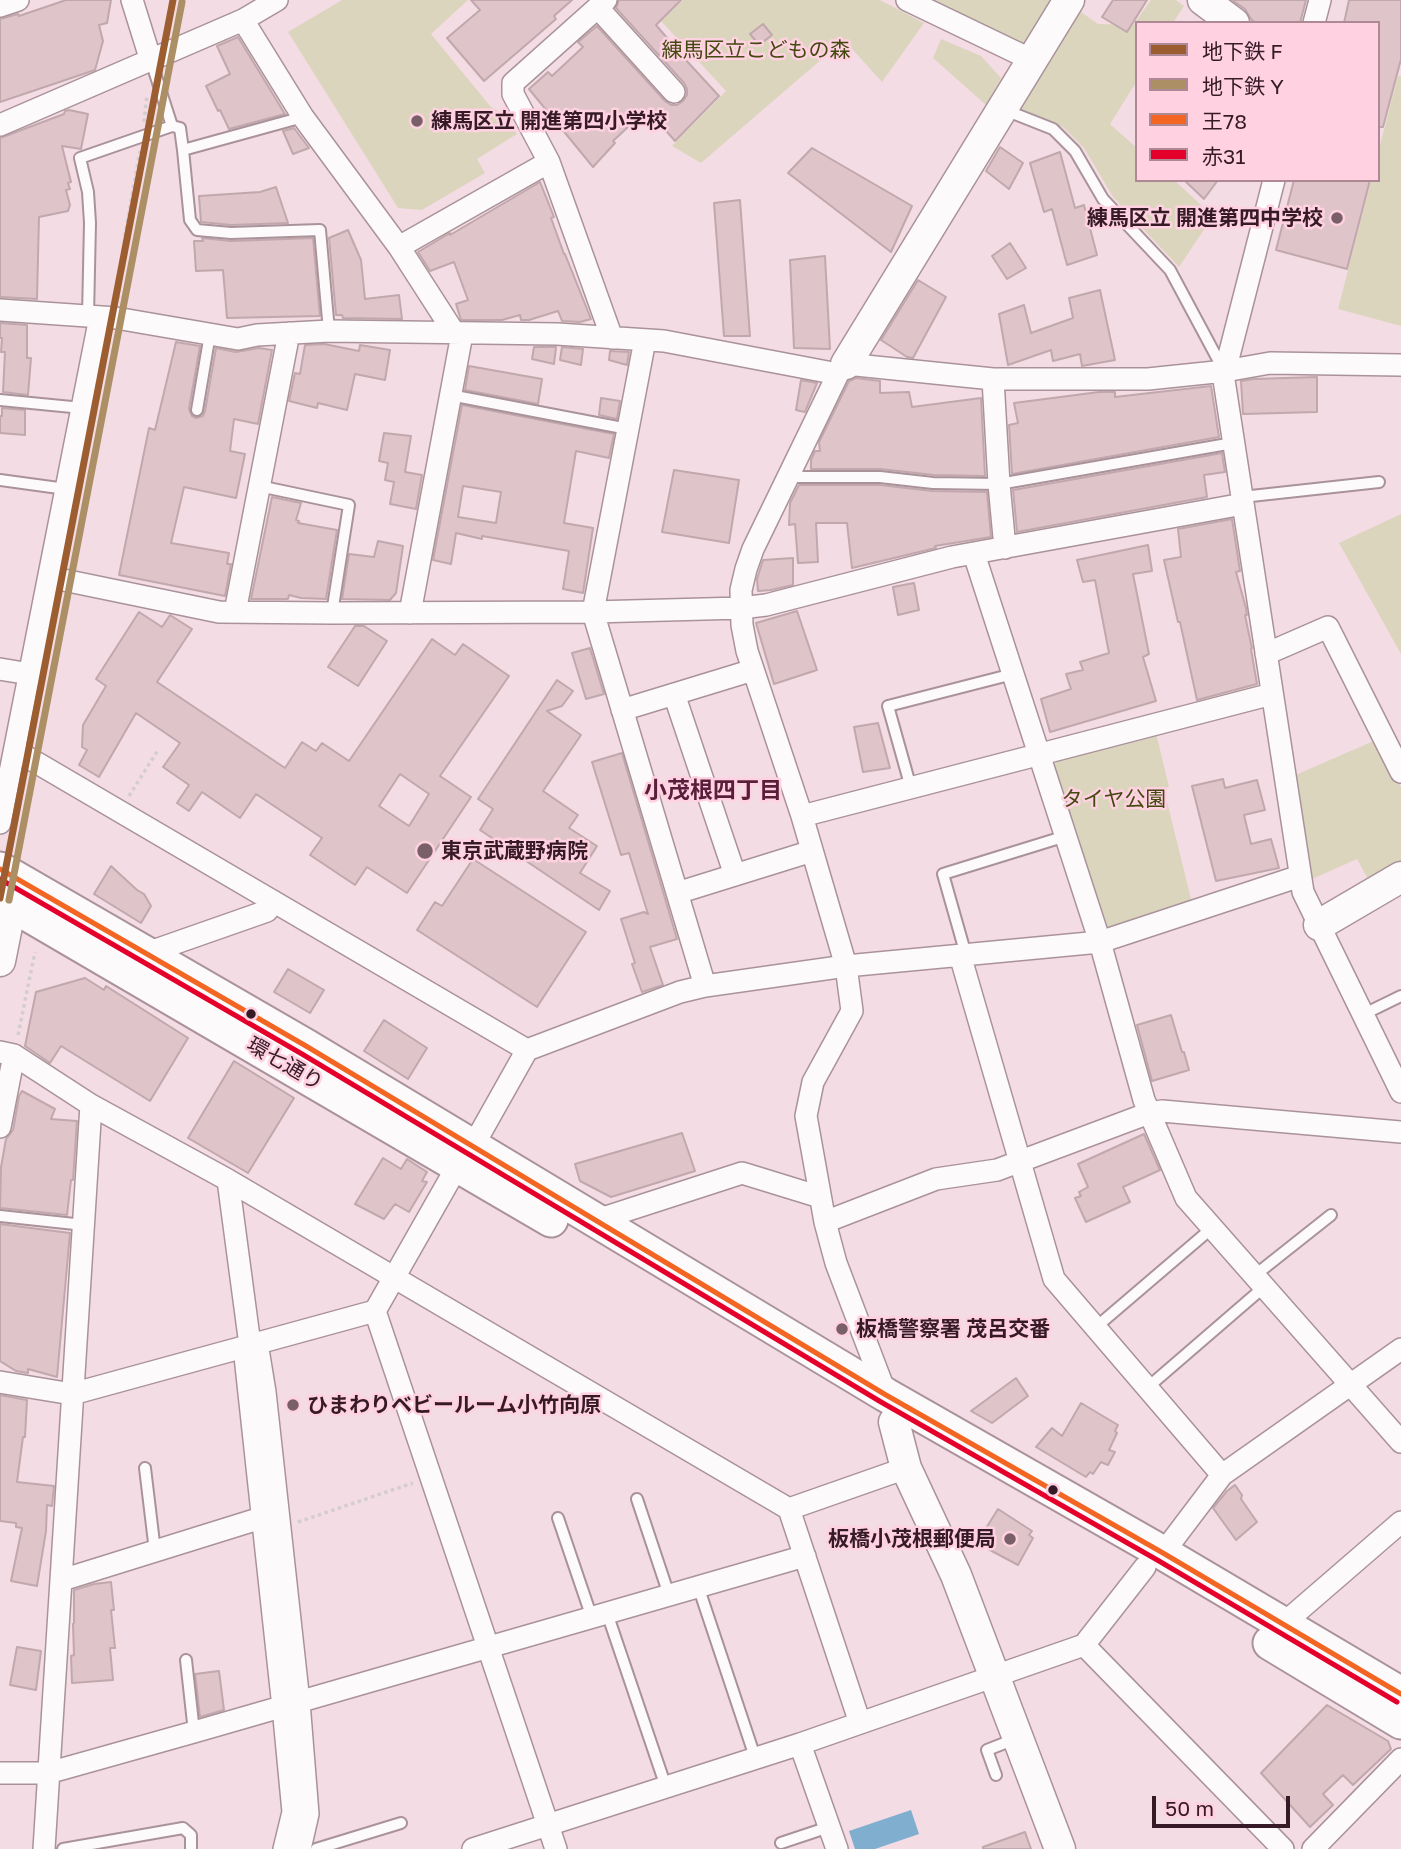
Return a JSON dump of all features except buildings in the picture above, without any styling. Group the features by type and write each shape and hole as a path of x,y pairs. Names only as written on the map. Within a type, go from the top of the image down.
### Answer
{"main road":[{"name":"環七通り","path":"0,869 306,1046 466,1156 597,1220 890,1409"},
{"name":"環七通り","path":"4,896 466,1156 890,1409 1154,1560 1283,1624 1401,1694"},
{"name":"環七通り","path":"1154,1560 1401,1722"}],"street":[{"path":"0,6 18,0"},
{"path":"132,0 151,61"},
{"path":"0,125 243,20 277,0"},
{"path":"907,0 1032,60"},
{"path":"1060,1849 956,1575 906,1468 890,1409 836,1264 825,1222 806,1116 813,1082 852,1012 846,966 802,816 747,651 741,590 753,549 842,369 1069,0"},
{"path":"1203,0 1231,21"},
{"path":"1315,21 1320,0"},
{"path":"612,338 549,162 513,94 513,83 602,4 674,92"},
{"path":"243,20 303,117 399,247 458,334 450,395 410,613"},
{"path":"399,247 549,162"},
{"path":"1273,182 1224,371 1224,380 1303,892 1401,1092"},
{"path":"0,310 101,317 238,339 257,335 329,331 557,334 664,341 842,369 993,379 1147,379 1270,363 1401,365"},
{"path":"0,823 101,317"},
{"path":"235,612 289,333"},
{"path":"645,340 593,612 705,986"},
{"path":"993,379 1005,548"},
{"path":"49,577 219,612 593,612 741,608 766,605 952,557 1242,500"},
{"path":"974,554 1100,942 1149,1113 1186,1198 1401,1442"},
{"path":"1266,654 1328,627 1401,772"},
{"path":"0,669 30,674"},
{"path":"622,710 753,670"},
{"path":"674,694 735,875"},
{"path":"802,816 1272,694"},
{"path":"15,750 527,1050"},
{"path":"677,893 812,851"},
{"path":"0,1382 72,1394 375,1311 527,1050 680,992 705,986 846,966 1100,942 1300,876"},
{"path":"1319,925 1401,877"},
{"path":"0,961 4,896"},
{"path":"147,953 267,911 273,901"},
{"path":"963,955 1054,1279 1222,1475"},
{"path":"0,1127 7,1053 91,1105 394,1276 789,1509 860,1723"},
{"path":"44,1849 91,1105"},
{"path":"825,1222 936,1179 997,1170 1020,1163 1149,1113 1162,1111 1401,1132"},
{"path":"597,1220 742,1173 820,1197"},
{"path":"228,1180 273,1520 291,1704 308,1814 300,1849"},
{"path":"375,1311 556,1849"},
{"path":"473,1849 800,1744 1084,1645 1222,1475 1401,1349"},
{"path":"789,1509 906,1468"},
{"path":"62,1580 155,1551 273,1520"},
{"path":"1283,1624 1401,1522"},
{"path":"0,1773 48,1773 805,1556"},
{"path":"1084,1645 1283,1849"},
{"path":"284,1849 293,1812 291,1704"},
{"path":"800,1744 837,1849"},
{"path":"1313,1849 1401,1759"}],"lane":[{"path":"151,61 172,126"},
{"path":"1002,109 1053,130 1074,151 1103,199 1170,270 1224,371"},
{"path":"183,150 303,117"},
{"path":"101,317 88,192 80,158 172,126 180,128 190,220 197,230 231,233 320,230 329,331"},
{"path":"197,410 210,334"},
{"path":"450,395 628,429"},
{"path":"0,400 82,408"},
{"path":"788,477 880,477 933,483 999,484 1233,443"},
{"path":"0,480 66,489"},
{"path":"1242,500 1379,482"},
{"path":"259,486 349,505 332,613"},
{"path":"911,788 888,706 1013,674"},
{"path":"963,955 943,874 1066,836"},
{"path":"1362,1015 1401,996"},
{"path":"1147,1388 1331,1215"},
{"path":"0,1216 84,1225"},
{"path":"1095,1328 1212,1228"},
{"path":"145,1468 155,1551"},
{"path":"637,1499 668,1595"},
{"path":"558,1518 666,1787"},
{"path":"698,1586 755,1757"},
{"path":"186,1660 194,1732"},
{"path":"996,1774 986,1750 1018,1738"},
{"path":"316,1849 401,1823"},
{"path":"781,1843 830,1827"},
{"path":"63,1849 183,1828 191,1835 191,1849"}],"path":[{"path":"101,317 125,235 142,136 151,61"},
{"path":"128,797 158,750"},
{"path":"7,1053 35,952"},
{"path":"273,1520 430,1477"}],"green space":[{"name":"練馬区立 開進第四小学校","path":"342,0 468,0 431,34 491,107 504,114 517,134 477,159 485,173 422,210 398,208 288,32"},
{"name":"練馬区立こどもの森","path":"683,0 880,0 924,23 882,82 844,40 701,163 672,146 726,91 661,21"},
{"path":"918,0 1064,0 1098,24 1133,25 1135,22 1135,84 1110,124 1135,146 1135,182 1176,182 1213,216 1179,267 1113,197 1084,148 1063,127 1012,106 1042,57"},
{"path":"1151,0 1176,0 1184,6 1174,21 1136,21"},
{"path":"941,39 981,56 1001,78 986,105 933,58"},
{"path":"1398,76 1401,76 1401,326 1338,309 1370,182 1380,182 1380,145"},
{"path":"1401,514 1401,654 1339,543"},
{"name":"タイヤ公園","path":"1156,733 1169,787 1164,789 1192,903 1111,929 1102,924 1051,770 1058,759"},
{"path":"1376,740 1401,787 1401,866 1370,883 1357,859 1310,880 1293,776"}],"water":[{"path":"911,1810 919,1834 875,1849 855,1849 849,1831"}],"metro line":[{"name":"F","path":"0,898 173,0"},
{"name":"Y","path":"9,900 182,2"}],"transit line":[{"name":"王78","path":"0,869 306,1046 886,1395 1163,1553 1401,1694"},
{"name":"赤31","path":"0,879 302,1054 881,1402 1159,1561 1397,1702"}],"place":[{"name":"練馬区立 開進第四小学校","path":"417,121"},
{"name":"練馬区立 開進第四中学校","path":"1337,218"},
{"name":"東京武蔵野病院","path":"425,851"},
{"name":"板橋警察署 茂呂交番","path":"842,1329"},
{"name":"ひまわりベビールーム小竹向原","path":"293,1405"},
{"name":"板橋小茂根郵便局","path":"1010,1539"}],"district":[{"name":"小茂根四丁目","path":"713,791"}]}
